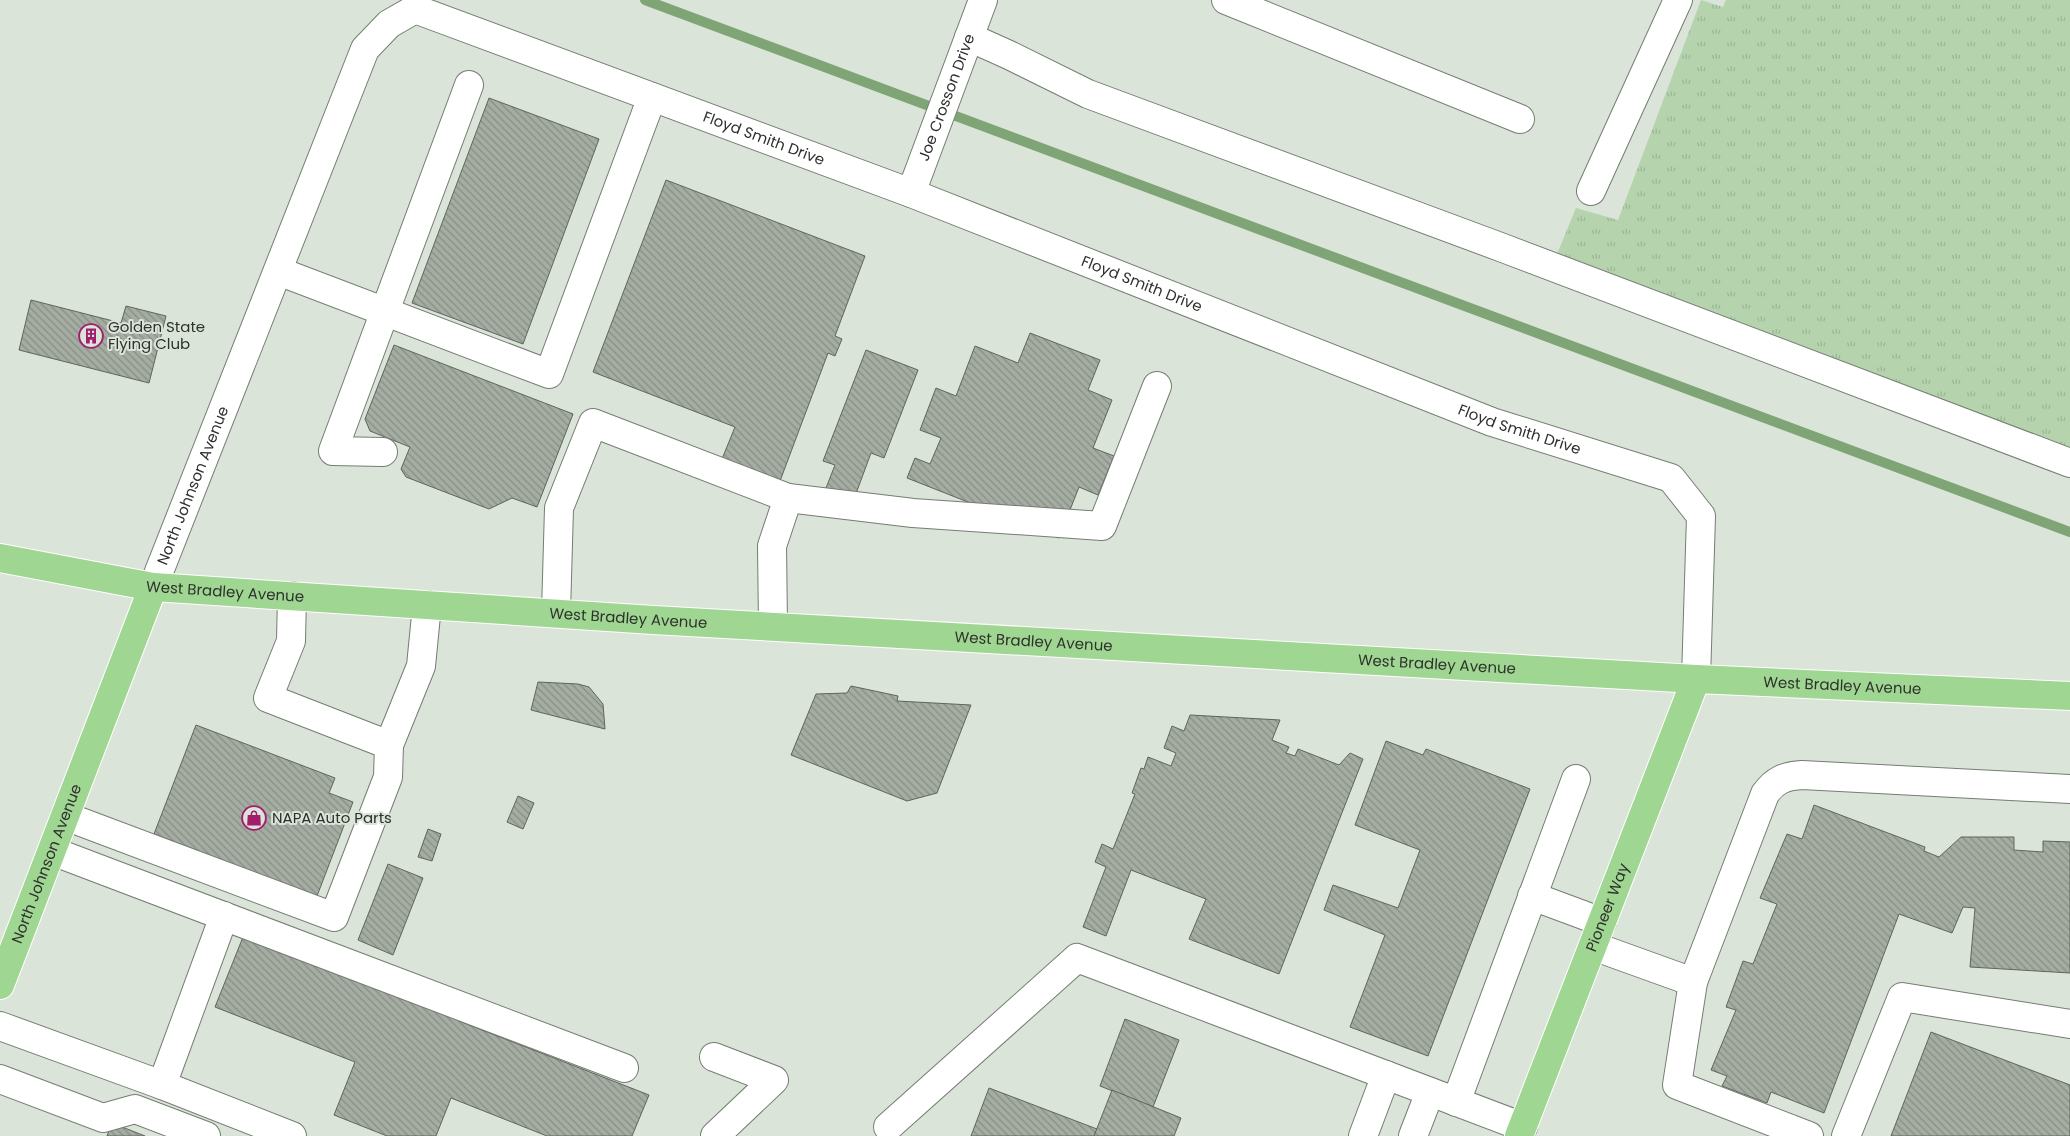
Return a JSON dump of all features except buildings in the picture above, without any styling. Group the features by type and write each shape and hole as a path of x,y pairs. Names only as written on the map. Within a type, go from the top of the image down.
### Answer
{"main road":[{"name":"West Bradley Avenue","path":"0,558 153,587 772,626 1696,679 2070,696"},
{"name":"North Johnson Avenue","path":"0,986 153,587"},
{"name":"Pioneer Way","path":"1521,1131 1696,679"}],"street":[{"name":"Joe Crosson Drive","path":"911,193 983,0"},
{"path":"1226,0 1520,119"},
{"path":"1591,191 1678,0"},
{"name":"Floyd Smith Drive","path":"415,9 911,193 1492,422 1672,478 1701,516 1696,679"},
{"name":"North Johnson Avenue","path":"153,587 365,49 389,24 415,9"},
{"path":"964,49 1494,245 2070,463"},
{"path":"383,452 333,451 469,85"},
{"path":"278,271 549,374 652,97"},
{"path":"556,613 559,508 592,423 788,498 913,513 1102,526 1157,386"},
{"path":"772,626 772,546 788,498"},
{"path":"292,596 291,641 268,698 389,745"},
{"path":"65,816 334,917 388,777 389,745 422,666 427,605"},
{"path":"1809,1136 1677,1085 1693,982 1765,794 1776,781 1787,776 1802,775 2070,790"},
{"path":"1456,1102 1576,779"},
{"path":"52,851 624,1068"},
{"path":"1532,896 1597,934 1693,982"},
{"path":"162,1085 224,916"},
{"path":"888,1127 1077,958 1456,1102 1521,1131"},
{"path":"1846,1136 1902,998 2070,1024"},
{"path":"0,1026 162,1085 292,1136"},
{"path":"714,1057 774,1080 715,1136"},
{"path":"1363,1136 1386,1075"},
{"path":"0,1079 103,1118 135,1109 206,1136"},
{"path":"1413,1136 1430,1092"}],"green space":[{"path":"1701,0 1723,7 1726,0 2070,0 2070,451 1557,254 1576,208 1618,220"}],"waterway":[{"path":"645,0 2070,532"}],"place":[{"name":"Golden State Flying Club","path":"91,336"},
{"name":"NAPA Auto Parts","path":"254,818"}]}
